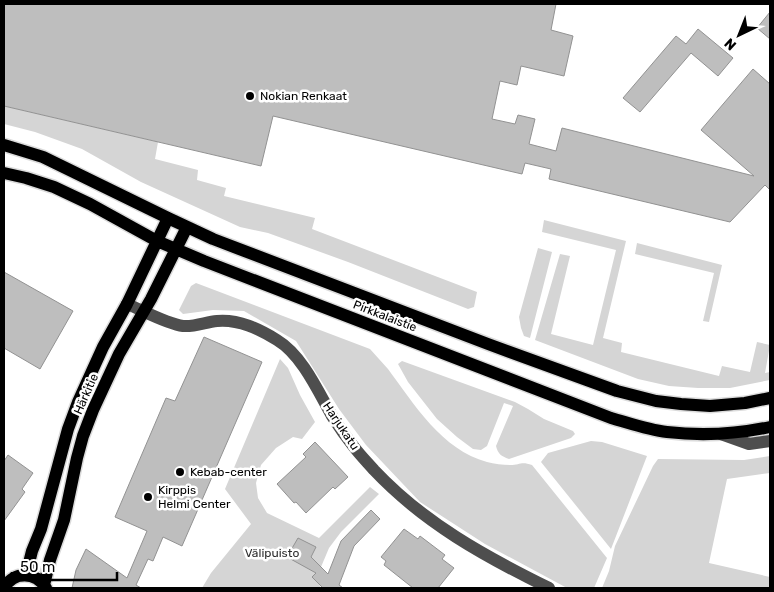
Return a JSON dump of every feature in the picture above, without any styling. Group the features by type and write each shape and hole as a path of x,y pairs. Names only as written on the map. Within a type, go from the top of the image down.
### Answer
{"main road":[{"name":"Pirkkalaistie","path":"4,145 43,157 213,239 617,392 656,401 710,406 746,403 770,398"},
{"name":"Pirkkalaistie","path":"4,173 54,187 175,249 610,418 666,432 721,434 770,427"},
{"name":"Härkitie","path":"26,575 32,551 41,529 68,429 78,402 103,347 127,304 168,218"},
{"name":"Härkitie","path":"45,587 50,560 64,520 77,458 93,410 119,354 151,299 187,227"},
{"path":"5,585 12,579 26,575 33,576 45,587"}],"street":[{"name":"Harjukatu","path":"127,304 172,323 184,326 216,321 232,321 247,324 278,341 299,360 354,448 406,501 454,537 548,588"},
{"path":"721,434 749,444 770,441"}],"green space":[{"path":"4,106 158,142 155,159 198,170 197,180 226,188 224,196 315,218 312,229 477,292 474,307 468,309 268,233 240,227 141,182 82,149 35,132 4,124"},
{"path":"544,220 626,241 603,338 622,343 621,352 719,376 722,366 750,372 757,342 770,345 765,373 770,372 770,380 730,388 669,386 638,379 535,340 560,254 570,256 551,334 593,345 616,250 542,232"},
{"path":"637,243 722,265 709,322 703,321 714,273 635,254"},
{"path":"538,248 552,252 530,338 524,336 519,317"},
{"path":"196,283 370,349 388,369 430,424 456,447 471,456 490,463 510,465 525,463 532,465 607,558 594,588 567,588 485,544 420,502 366,445 339,409 296,341 244,311 213,310 183,314 179,310 191,286"},
{"name":"Välipuisto","path":"280,359 288,368 315,422 302,439 293,437 276,448 261,465 256,483 258,498 267,513 319,538 370,487 379,494 341,532 329,548 321,567 312,577 321,588 202,588 211,573 251,524 225,489"},
{"path":"402,361 515,402 544,419 573,431 575,434 571,438 509,459 506,458 499,453 496,446 513,406 504,403 487,446 481,450 473,449 437,419 408,382 398,364"},
{"path":"591,441 602,442 647,456 611,549 541,462 548,453"},
{"path":"770,456 770,473 727,479 709,563 770,577 770,588 602,588 609,571 615,546 658,459 744,460"}],"building":[{"name":"Nokian Renkaat","path":"4,4 556,4 551,30 573,36 564,76 521,66 517,85 500,81 492,119 515,124 518,115 535,119 529,144 556,151 562,128 754,176 701,130 753,69 770,84 770,190 765,185 730,222 549,179 551,169 525,163 522,174 273,116 261,166 4,106"},
{"path":"770,12 770,39 757,28"},
{"path":"698,29 733,58 718,76 691,53 640,112 623,98 676,36 686,44"},
{"path":"4,272 73,311 40,369 4,348"},
{"path":"204,337 262,362 182,546 163,537 153,561 148,559 136,585 141,588 72,588 76,570 86,549 127,578 147,531 115,517 166,398 175,401"},
{"path":"315,442 348,477 335,489 333,487 306,513 277,484 306,457 303,454"},
{"path":"8,455 33,473 22,489 25,492 4,521 4,461"},
{"path":"371,510 380,519 354,546 339,585 343,588 323,588 312,577 316,573 287,557 298,538 316,547 311,557 328,574 341,541"},
{"path":"404,529 418,539 420,536 445,555 442,559 454,568 438,588 413,588 384,565 386,561 381,557"}],"place":[{"name":"Nokian Renkaat","path":"250,96"},
{"name":"Kebab-center","path":"180,472"},
{"name":"Kirppis Helmi Center","path":"148,497"}]}
